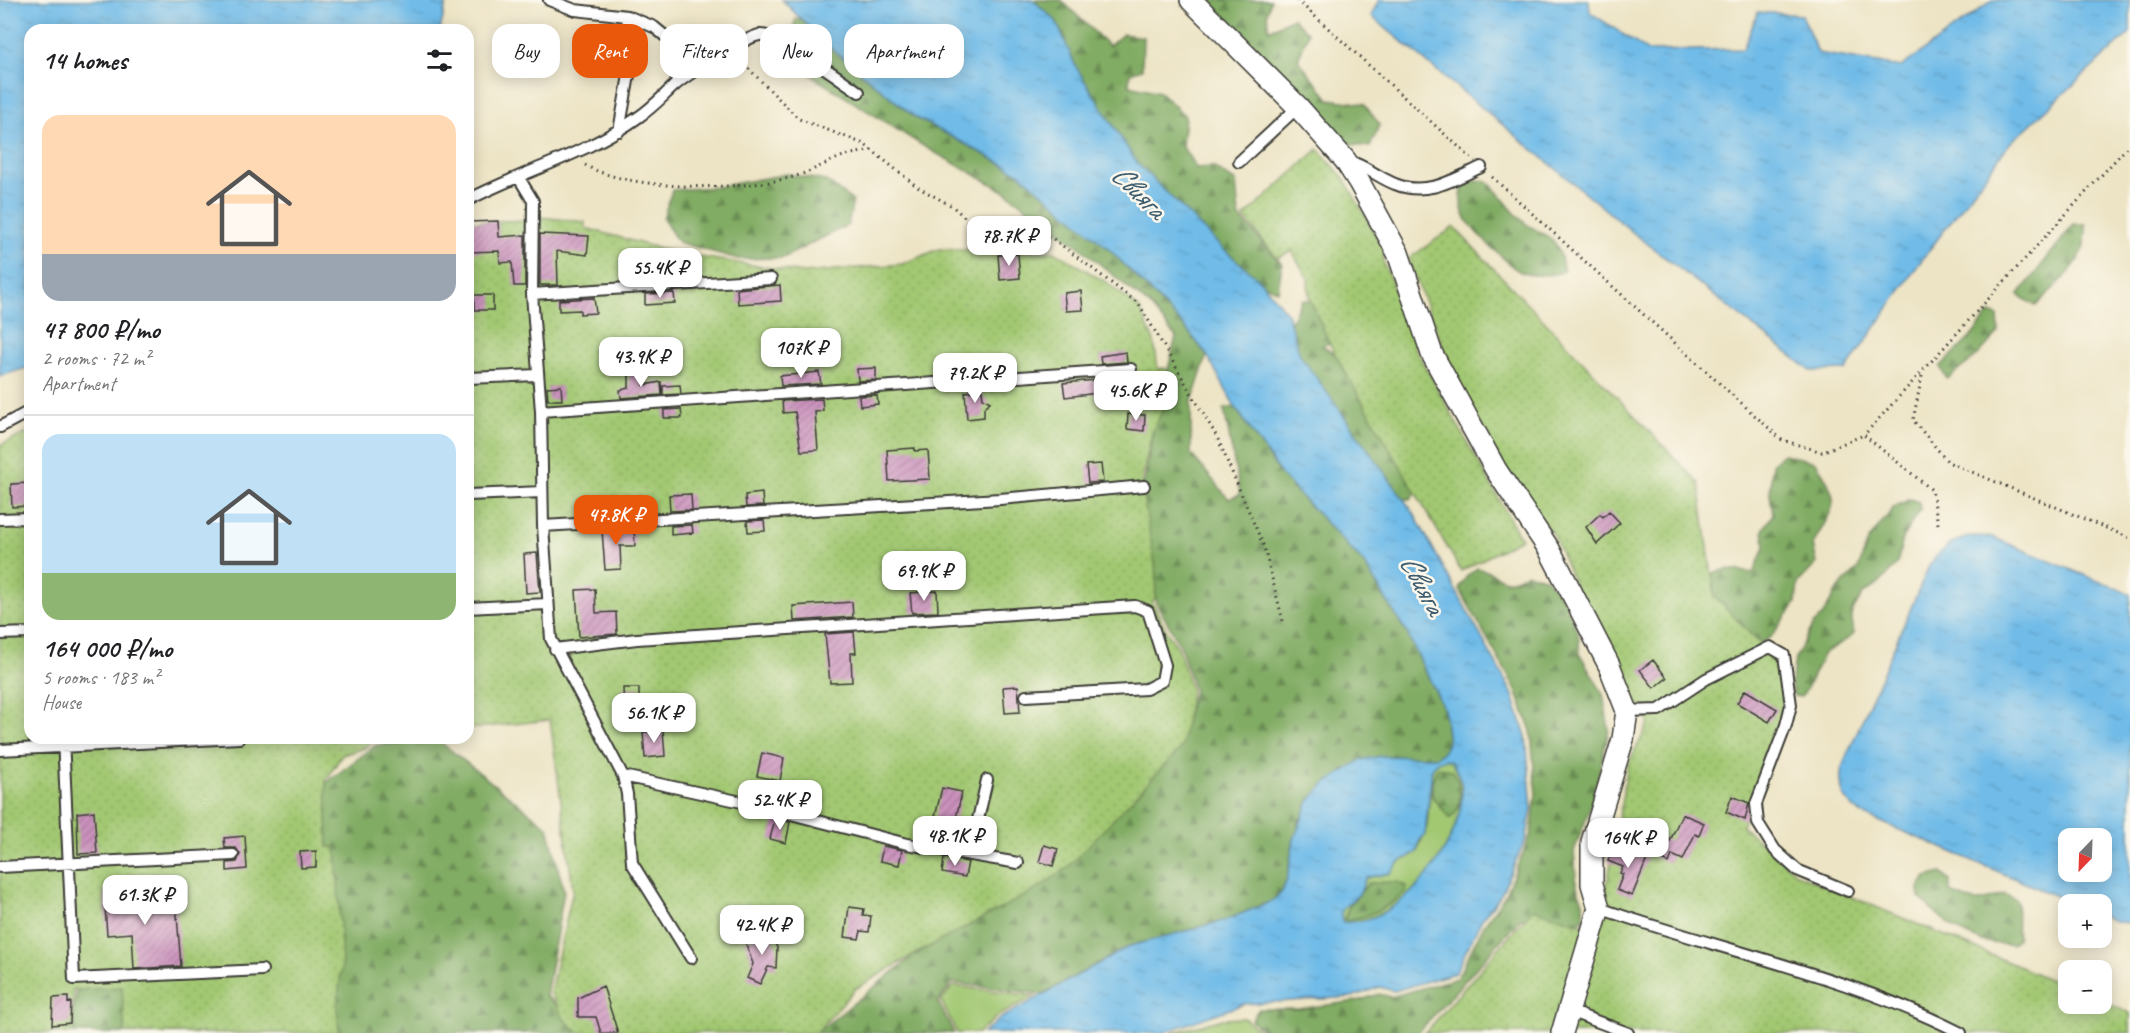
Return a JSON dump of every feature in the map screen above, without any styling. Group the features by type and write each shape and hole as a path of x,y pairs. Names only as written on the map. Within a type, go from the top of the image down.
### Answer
{"street":[{"path":"1191,0 1298,107 1346,160 1398,253 1432,354 1496,470 1549,549 1609,665 1627,711 1623,739 1593,842 1592,884 1599,908 1562,1033"}],"lane":[{"path":"549,0 575,10 627,16 654,27 676,45 680,60 675,84"},
{"path":"619,131 631,64 627,16"},
{"path":"748,40 761,35 774,39 859,92"},
{"path":"474,197 570,156 619,131 643,114 685,78"},
{"path":"1239,162 1298,107"},
{"path":"1346,160 1366,166 1394,184 1417,191 1446,183 1481,167"},
{"path":"519,178 533,201 532,294 541,411 543,526 551,639 623,776 627,794 632,863 691,958"},
{"path":"532,294 771,279"},
{"path":"541,411 1131,369"},
{"path":"474,378 538,375"},
{"path":"0,427 24,414"},
{"path":"543,526 1000,499 1144,486"},
{"path":"474,495 543,492"},
{"path":"0,519 24,518"},
{"path":"474,608 548,604"},
{"path":"555,649 637,639 1135,606 1148,611 1165,665 1162,681 1146,689 1026,696"},
{"path":"0,634 24,633"},
{"path":"1627,711 1659,710 1706,679 1770,646 1784,654 1791,705 1786,725 1756,804 1758,823 1775,850 1797,870 1848,891"},
{"path":"0,750 54,744"},
{"path":"63,744 74,979 262,970"},
{"path":"623,776 760,806 907,844 1018,863"},
{"path":"970,855 987,780"},
{"path":"0,867 233,855"},
{"path":"1599,908 1679,936 1864,992 1961,1033"},
{"path":"1569,1011 1628,1033"}],"path":[{"path":"1297,0 1782,440 1822,452 1864,435 1923,374 2130,144"},
{"path":"748,66 800,119 832,130 872,150 919,188 952,206 976,227 996,234 1052,238 1139,304 1217,437 1264,546 1283,621"},
{"path":"570,156 599,173 620,178 734,188 787,179 817,170 837,158 872,150"},
{"path":"1923,374 1913,420 1948,462 2130,538"},
{"path":"1864,435 1932,490 1938,524"}],"green space":[{"path":"1027,0 1061,0 1109,46 1123,34 1143,37 1142,69 1130,73 1129,85 1160,92 1185,116 1182,146 1196,168 1213,167 1236,182 1239,216 1282,264 1278,291 1227,268 1147,184"},
{"path":"1199,0 1271,0 1267,13 1269,30 1293,18 1308,33 1298,60 1329,99 1364,104 1380,125 1370,147 1334,142"},
{"path":"796,19 803,20 807,24 794,24"},
{"path":"832,49 844,59 844,78 867,78 915,117 1019,173 1109,249 1185,327 1207,355 1191,404 1191,454 1229,499 1240,494 1224,409 1235,407 1282,476 1363,562 1407,633 1444,709 1448,743 1444,751 1436,757 1382,756 1300,819 1287,878 1282,892 1272,901 1226,920 1130,946 1043,994 952,983 938,1002 954,1033 816,1033 1177,747 1194,691 1181,647 1157,604 1138,516 1154,426 1176,337 1150,306 1082,249 1006,192 925,147 815,78 832,78"},
{"path":"1318,149 1344,178 1384,250 1383,261 1407,320 1416,350 1521,539 1461,571 1333,351 1309,297 1308,279 1292,251 1277,258 1244,217"},
{"path":"787,174 826,181 853,201 848,225 783,258 738,259 678,242 663,219 672,190 717,187"},
{"path":"1485,180 1518,217 1555,243 1564,271 1542,275 1519,271 1476,233 1464,214 1461,204 1462,193 1466,182"},
{"path":"539,217 585,222 585,228 680,254 804,273 902,264 939,249 1056,252 1106,282 1140,309 1154,341 1158,369 1165,368 1171,392 1152,433 1141,483 1157,576 1155,599 1152,601 1168,634 1178,647 1191,690 1182,747 1067,868 1037,889 855,989 816,1033 579,1033 564,1019 550,992 573,890 550,720 474,728 474,222 538,220"},
{"path":"2074,224 2086,224 2083,250 2071,270 2036,306 2018,295"},
{"path":"1454,227 1699,483 1715,597 1769,653 1779,659 1783,680 1781,723 1768,765 1742,826 1797,874 2058,983 2058,1014 2112,1014 2112,1005 2130,1013 2130,1033 1425,1033 1533,909 1599,930 1628,764 1649,723 1591,625 1554,536 1516,489 1455,378 1408,259"},
{"path":"1302,300 1336,301 1346,336 1322,346 1355,366 1429,475 1411,499 1377,498 1282,337"},
{"path":"1990,313 1998,316 1999,332 1976,357 1947,379 1940,367 1970,338"},
{"path":"24,435 24,744 368,744 364,748 342,755 326,780 328,847 336,847 342,964 337,1006 339,1033 125,1033 122,987 73,990 73,1033 0,1033 0,445"},
{"path":"1783,454 1816,462 1830,488 1833,504 1813,545 1817,563 1798,583 1796,603 1771,637 1748,650 1730,652 1705,575 1728,569 1753,573 1765,547 1763,530 1773,514 1770,494 1772,463"},
{"path":"1910,499 1919,502 1920,510 1904,535 1897,564 1879,584 1863,594 1851,614 1854,633 1851,637 1824,653 1805,692 1801,697 1794,696 1791,686 1795,659 1814,624 1823,615 1837,590 1858,569 1868,541 1894,507"},
{"path":"1477,568 1506,580 1518,578 1527,573 1547,579 1563,599 1578,632 1580,654 1603,694 1609,730 1591,806 1574,851 1577,888 1583,902 1584,919 1567,927 1548,920 1521,918 1418,1033 1267,1033 1251,1020 1259,1009 1299,1009 1357,1001 1379,994 1391,997 1457,978 1484,925 1504,897 1531,834 1536,795 1531,731 1515,688 1459,588 1467,576"},
{"path":"443,744 548,827 564,891 546,996 589,1033 314,1033 334,963 323,785 376,745"},
{"path":"1445,759 1451,761 1462,787 1460,809 1453,832 1441,855 1426,877 1387,910 1365,919 1343,922 1342,910 1359,894 1366,878 1390,873 1398,863 1417,852 1427,826 1432,769 1437,762"},
{"path":"1438,768 1452,770 1458,781 1460,795 1458,808 1450,818 1432,797 1432,780"},
{"path":"1942,873 1950,881 1950,892 1965,899 1977,901 2005,894 2016,900 2018,939 2012,944 1984,942 1961,932 1939,916 1919,897 1919,888 1926,877"},
{"path":"1397,882 1407,887 1398,899 1369,915 1350,920 1344,919 1350,904 1369,883"},
{"path":"126,982 278,1033 70,1033 77,989"},
{"path":"953,986 1035,996 998,1016 978,1033 957,1033 941,1001"},
{"path":"1244,1018 1263,1033 1171,1033 1223,1019"}],"water":[{"path":"0,0 447,0 441,24 24,24 24,369 0,376"},
{"name":"Свияга","path":"782,0 1033,0 1056,21 1076,67 1137,163 1223,249 1258,278 1287,313 1300,355 1413,512 1512,693 1526,736 1532,809 1526,839 1500,896 1482,919 1455,973 1394,991 1380,987 1352,997 1244,1004 1162,1033 983,1033 1001,1018 1130,946 1226,920 1272,901 1282,892 1287,879 1294,839 1309,801 1325,784 1361,760 1382,756 1436,757 1444,751 1448,743 1444,709 1407,633 1363,562 1282,476 1235,407 1207,355 1185,327 1109,249 1019,173 915,117 867,78 964,78 964,24 844,24 844,59 832,49 832,24 806,24","holes":["1445,759 1451,761 1462,787 1460,809 1453,832 1426,877 1407,896 1387,910 1365,920 1343,922 1342,910 1359,894 1366,878 1390,873 1398,863 1417,852 1420,840 1425,835 1432,769 1437,762"]},
{"path":"1379,0 1589,0 1590,12 1648,51 1743,49 1758,12 1802,15 1818,53 1901,67 1993,0 2130,0 2130,33 2010,143 1918,265 1846,370 1811,371 1636,235 1371,16"},
{"path":"1973,536 1992,537 2130,594 2130,923 2112,920 2112,894 2058,894 2058,897 1869,817 1854,808 1845,798 1841,784 1842,767 1930,564 1939,553 1954,543"}],"building":[{"path":"498,221 499,237 525,235 525,286 514,286 512,262 500,263 499,251 474,252 474,222"},
{"path":"540,234 589,236 587,255 557,251 558,285 540,285"},
{"path":"1018,254 1020,278 1000,280 998,255"},
{"path":"780,285 781,301 738,304 737,289"},
{"path":"1081,291 1083,310 1066,311 1064,293"},
{"path":"674,293 675,303 645,305 645,294"},
{"path":"474,295 493,295 493,310 474,310"},
{"path":"594,298 596,313 580,314 580,310 559,311 559,300"},
{"path":"1126,352 1127,362 1101,364 1100,356"},
{"path":"876,368 876,380 858,381 857,369"},
{"path":"819,372 821,384 781,386 780,376"},
{"path":"629,373 643,373 644,385 661,382 662,395 621,398 620,390 629,388"},
{"path":"1130,377 1132,389 1065,397 1063,383"},
{"path":"680,385 681,394 663,395 663,386"},
{"path":"561,386 562,400 548,400 547,387"},
{"path":"982,390 983,398 990,402 984,408 984,417 967,419 965,392"},
{"path":"877,395 878,404 860,406 859,396"},
{"path":"822,399 823,411 815,412 818,450 801,451 795,412 783,413 782,401"},
{"path":"681,409 682,418 664,418 664,410"},
{"path":"1128,414 1145,415 1144,431 1127,429"},
{"path":"915,448 915,451 928,450 930,479 889,481 887,450"},
{"path":"1101,464 1103,482 1088,483 1086,465"},
{"path":"24,483 24,506 12,507 11,484"},
{"path":"762,493 763,506 746,507 745,495"},
{"path":"691,494 692,510 670,511 669,495"},
{"path":"1609,511 1620,523 1597,544 1586,527 1600,514 1603,517"},
{"path":"764,520 765,531 748,532 747,521"},
{"path":"692,525 693,533 671,535 671,526"},
{"path":"634,528 635,546 620,546 621,569 605,570 602,530"},
{"path":"537,553 540,592 526,593 524,554"},
{"path":"595,589 596,613 616,612 617,634 579,637 576,590"},
{"path":"937,591 938,612 912,613 910,593"},
{"path":"852,602 853,617 794,621 793,606"},
{"path":"854,632 856,653 851,653 852,682 830,683 825,634"},
{"path":"1653,660 1667,678 1654,688 1640,670"},
{"path":"1018,686 1020,712 1005,713 1003,687"},
{"path":"623,688 639,688 639,708 624,708"},
{"path":"1745,690 1777,709 1769,722 1737,703"},
{"path":"663,730 665,756 645,758 643,732"},
{"path":"762,753 784,758 780,781 757,776"},
{"path":"942,788 962,792 956,818 952,817 950,825 934,821"},
{"path":"1732,796 1749,803 1745,820 1726,812"},
{"path":"94,811 97,853 78,854 77,813"},
{"path":"1682,814 1704,823 1699,836 1695,834 1683,860 1672,855 1669,863 1653,856 1661,838 1670,841"},
{"path":"775,819 790,822 786,843 770,839"},
{"path":"245,836 247,869 227,871 227,863 237,862 240,854 236,848 225,848 224,838"},
{"path":"1044,845 1058,849 1053,866 1039,862"},
{"path":"883,846 902,850 899,865 880,861"},
{"path":"1613,847 1647,859 1632,896 1617,890 1623,867 1608,861"},
{"path":"316,851 316,867 301,868 300,852"},
{"path":"944,858 968,862 965,877 942,873"},
{"path":"151,881 152,904 176,903 181,966 134,969 132,933 107,935 104,892 133,891 133,882"},
{"path":"849,907 864,909 863,915 871,916 869,932 861,931 859,939 845,937"},
{"path":"771,931 777,948 776,968 768,967 760,984 747,978 753,964 745,941"},
{"path":"603,986 618,1033 601,1033 596,1017 578,1017 578,998"},
{"path":"68,997 68,1003 71,1002 70,1023 52,1025 53,998"}]}
